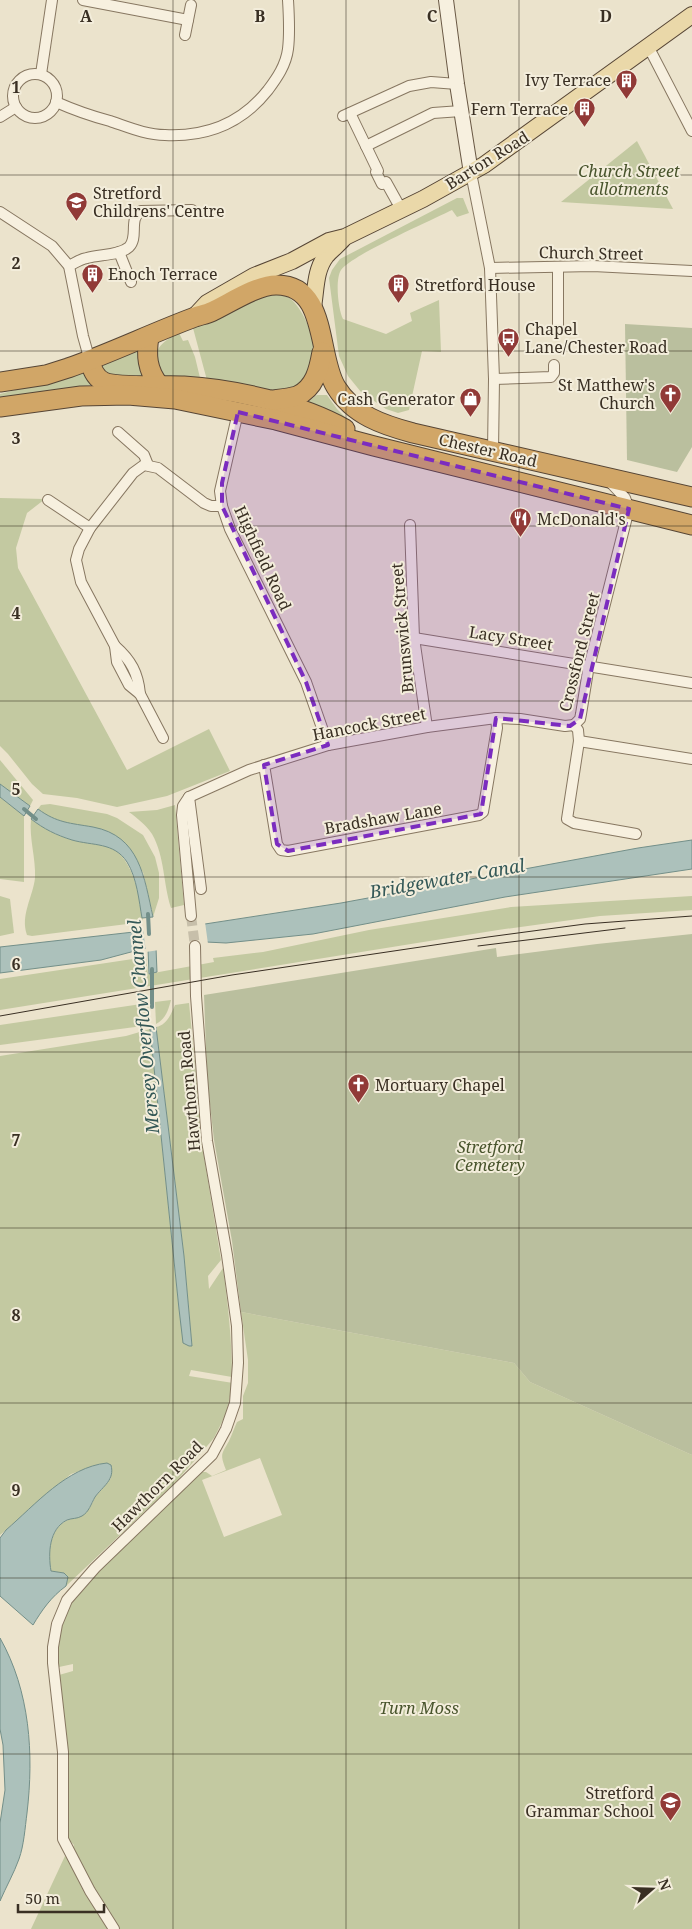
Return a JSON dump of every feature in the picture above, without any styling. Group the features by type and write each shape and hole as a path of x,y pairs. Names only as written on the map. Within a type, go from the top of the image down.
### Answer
{"highway":[{"name":"Chester Road","path":"0,382 46,374 90,361 194,317 211,312 253,292 277,285 298,291 313,307 320,330 327,369 336,388 350,404 369,418 395,428 692,497"},
{"path":"149,337 148,365 159,385"},
{"name":"Chester Road","path":"272,400 297,396 310,387 319,370 323,349"},
{"name":"Chester Road","path":"90,361 95,375 104,382 117,385 204,388 272,400 333,423 374,446"},
{"name":"Chester Road","path":"81,396 117,385"},
{"name":"Chester Road","path":"0,407 81,396 128,395 175,399 276,420 692,525"}],"main road":[{"name":"Barton Road","path":"194,317 207,303 254,276 292,261 329,242 345,237 471,173 515,145 692,15"},
{"name":"Barton Road","path":"313,307 318,275 322,264 326,256 345,237"}],"street":[{"path":"41,74 52,0"},
{"path":"83,0 188,20"},
{"path":"56,102 76,111 138,131 164,136 213,130 257,104 283,67 288,50 290,21 288,0"},
{"path":"446,0 471,173 490,268 494,379 493,451"},
{"path":"185,35 190,5"},
{"path":"648,46 692,131"},
{"path":"30,74 41,74 50,79 55,86 57,94 53,109 45,115 36,118 22,114 16,107 13,96 15,87 20,79 30,74"},
{"path":"401,209 386,182 382,184 366,146 346,114 409,86 431,82 457,84"},
{"path":"0,117 16,107"},
{"path":"366,146 433,113 461,111"},
{"path":"69,266 84,258 119,252 130,246 133,239 135,218 142,211 192,210"},
{"path":"0,212 52,246 69,266 90,361"},
{"path":"119,252 130,282"},
{"name":"Church Street","path":"490,268 593,266 692,271"},
{"path":"558,267 558,325"},
{"path":"494,379 551,377 554,373 554,365"},
{"path":"222,506 222,483 238,412"},
{"name":"Highfield Road","path":"118,432 144,455 148,465 158,468 204,503 211,506 222,506 230,529 306,682 328,745"},
{"path":"148,465 141,466 133,473 90,528 79,549 76,560 81,582 114,646 117,662 129,685 140,694 163,738"},
{"path":"606,478 625,498 630,510"},
{"path":"48,500 90,528"},
{"name":"Crossford Street","path":"630,510 590,666 580,719 574,725 578,730 579,741 567,819 574,823 636,834"},
{"name":"Brunswick Street","path":"410,526 414,638 427,727"},
{"name":"Lacy Street","path":"414,638 691,680"},
{"name":"Hancock Street","path":"189,797 236,775 328,745 427,727 496,718 520,719 565,726 574,725"},
{"name":"Bradshaw Lane","path":"264,765 277,844 280,850 288,851 433,825 479,815 483,812 497,728 496,718"},
{"path":"579,741 692,759"},
{"path":"189,797 183,806 182,824 191,916"},
{"path":"189,797 201,889"},
{"name":"Hawthorn Road","path":"114,1929 90,1890 63,1839 63,1752 53,1663 53,1647 57,1624 67,1600 94,1568 212,1455 226,1429 235,1403 238,1363 237,1326 207,1141 196,1005 195,946"}],"highlighted area":[{"path":"238,412 629,509 580,719 570,726 496,718 481,814 288,851 277,844 264,765 328,745 306,682 222,506 222,483"}],"green space":[{"name":"Church Street allotments","path":"637,141 673,209 561,202"},
{"path":"457,198 463,198 469,213 457,217 452,210 392,238 359,256 341,270 339,274 338,294 343,319 386,334 412,321 410,313 439,300 441,352 422,351 409,410 398,413 386,409 361,392 348,376 339,356 329,278 340,259"},
{"path":"266,294 289,298 297,305 305,318 314,354 307,380 286,394 208,384 193,328"},
{"path":"625,324 692,328 692,447 677,472 627,460"},
{"path":"179,333 183,341 188,340 195,357 201,382 163,377 159,369 156,362 158,350 166,341"},
{"path":"140,349 146,379 107,378 97,368"},
{"path":"86,372 93,384 91,385 0,400 0,394"},
{"path":"317,395 327,395 346,418 345,420 302,406"},
{"path":"0,498 45,499 27,513 16,548 18,568 127,770 209,729 230,771 167,796 117,807 77,798 43,794 32,784 0,746"},
{"path":"0,760 33,800 30,806 0,784"},
{"path":"0,797 24,816 24,882 0,879"},
{"path":"50,804 107,814 117,818 143,835 155,857 159,873 159,898 153,917 143,872 96,828 50,818 38,809 41,805"},
{"path":"175,805 184,905 171,908 162,861 156,843 147,828 129,812 157,810"},
{"path":"31,819 64,837 76,841 102,844 118,852 130,869 138,891 143,922 32,936 27,935 25,920 35,878"},
{"path":"0,896 10,899 14,933 0,936"},
{"path":"692,896 692,910 600,916 498,930 0,1010 0,979 146,957 148,974 214,962 213,958 263,952 369,930 511,907"},
{"name":"Stretford Cemetery","path":"692,934 692,1455 530,1382 514,1363 241,1312 232,1241 214,1140 207,1077 204,995 496,948 497,957"},
{"path":"171,1000 166,1014 156,1024 155,1002"},
{"path":"148,1003 150,1025 0,1045 0,1025"},
{"path":"189,1003 204,1157 221,1260 208,1276 209,1289 223,1268 229,1322 232,1377 191,1370 189,1376 233,1383 226,1414 214,1438 175,1483 66,1586 68,1577 64,1573 51,1571 51,1542 53,1535 62,1524 81,1515 91,1507 96,1496 111,1478 100,1464 71,1474 0,1535 0,1056 126,1036 150,1029 179,1309 192,1346 184,1256 156,1027 166,1022 175,1005"},
{"name":"Turn Moss","path":"241,1312 514,1363 530,1382 692,1455 692,1929 31,1929 65,1856 69,1858 74,1845 66,1837 59,1675 73,1671 73,1664 59,1667 59,1629 69,1604 98,1571 200,1472 206,1472 212,1476 226,1470 222,1455 237,1422 243,1419 243,1396 248,1383 248,1360","holes":["260,1458 282,1515 224,1537 202,1480"]}],"water":[{"path":"0,784 30,806 24,816 0,797"},
{"path":"38,809 58,820 93,827 109,832 121,839 137,860 153,917 142,918 133,875 122,856 109,848 72,840 45,829 31,819"},
{"path":"692,840 692,869 505,897 313,934 226,943 186,941 146,948 101,960 0,973 0,947 205,924 341,903 638,848"},
{"path":"156,948 157,972 149,974 148,949"},
{"path":"156,1027 184,1256 192,1346 183,1343 179,1309 150,1029"},
{"path":"107,1463 111,1465 112,1470 110,1479 95,1497 88,1510 82,1516 67,1520 61,1524 53,1535 50,1549 51,1571 64,1573 68,1577 66,1586 47,1604 33,1625 0,1596 0,1538 6,1530 40,1499 65,1479 92,1466"},
{"path":"0,1638 18,1679 24,1701 30,1768 22,1848 17,1864 0,1901 0,1823 5,1790 3,1745 0,1729"}],"pier":[{"path":"205,922 208,944 186,943 146,952 143,929"}],"waterway":[{"name":"Mersey Overflow Channel","path":"24,809 36,819"},
{"name":"Mersey Overflow Channel","path":"148,914 149,934"},
{"name":"Mersey Overflow Channel","path":"152,969 152,1007"}],"tunnel":[{"path":"191,916 195,946"}],"tram line":[{"path":"0,1016 232,975 488,937 585,924 692,916"},
{"path":"478,946 625,928"}],"place":[{"name":"Ivy Terrace","path":"627,99"},
{"name":"Fern Terrace","path":"584,128"},
{"name":"Stretford Childrens' Centre","path":"77,221"},
{"name":"Enoch Terrace","path":"92,293"},
{"name":"Stretford House","path":"399,304"},
{"name":"Chapel Lane/Chester Road","path":"509,357"},
{"name":"St Matthew's Church","path":"671,413"},
{"name":"Cash Generator","path":"471,418"},
{"name":"McDonald's","path":"521,538"},
{"name":"Mortuary Chapel","path":"359,1104"},
{"name":"Stretford Grammar School","path":"670,1821"}],"water label":[{"name":"Bridgewater Canal","path":"447,878"}]}
